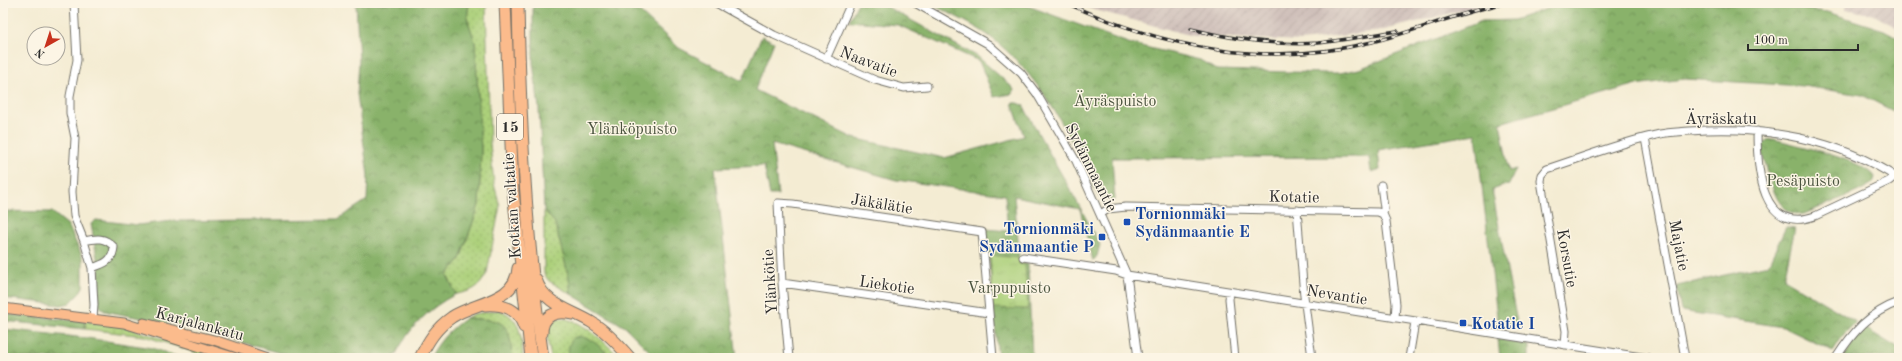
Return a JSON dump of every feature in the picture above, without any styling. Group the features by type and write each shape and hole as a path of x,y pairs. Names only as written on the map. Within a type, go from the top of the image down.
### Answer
{"highway":[{"name":"Kotkan valtatie","path":"505,3 510,130 519,252 530,356"},
{"name":"Kotkan valtatie","path":"518,3 521,102 530,241 535,305 543,358"},
{"path":"530,241 536,280 542,292 552,301 580,316 607,334 630,358"},
{"path":"420,357 430,338 444,323 461,312 482,305 506,292 514,284 518,273 519,252"},
{"path":"482,305 503,305 510,308 519,316 524,327 530,356"},
{"path":"542,347 542,325 548,317 561,312 580,316"}],"main road":[{"name":"Karjalankatu","path":"3,308 124,323 231,357"},
{"name":"Karjalankatu","path":"124,323 138,322 165,327 233,346 267,358"}],"street":[{"path":"74,3 77,60 70,96 70,113 75,138 72,192 74,216 84,241 92,268 94,305 93,318"},
{"name":"Naavatie","path":"716,3 774,35 826,59 897,87 927,86"},
{"name":"Naavatie","path":"826,59 851,3"},
{"name":"Sydänmaantie","path":"915,3 988,44 1022,73 1036,94 1076,161 1127,275 1138,358"},
{"name":"Äyräskatu","path":"1542,175 1547,169 1661,133 1715,129 1757,131 1794,137 1821,144 1855,157 1897,178"},
{"path":"1757,131 1758,156 1765,195 1773,208 1781,216 1790,220 1803,220 1815,216 1897,178"},
{"name":"Majatie","path":"1645,138 1685,358"},
{"name":"Korsutie","path":"1542,175 1541,181 1566,331 1565,345"},
{"path":"1381,185 1384,208 1383,214 1386,221 1396,304 1395,318"},
{"name":"Jäkälätie","path":"778,204 793,204 982,232 989,313"},
{"name":"Ylänkötie","path":"778,204 782,283 789,358"},
{"name":"Kotatie","path":"1101,214 1108,210 1126,207 1374,211 1383,214"},
{"path":"1297,210 1304,296 1312,358"},
{"path":"84,241 99,238 109,242 114,247 114,255 104,264 92,268"},
{"name":"Nevantie","path":"1023,257 1116,271 1127,275 1415,322 1648,358"},
{"name":"Liekotie","path":"782,283 989,313"},
{"path":"1230,292 1229,299 1235,358"},
{"path":"1836,358 1847,341 1861,324 1881,310 1899,302"},
{"path":"989,313 993,358"},
{"path":"1409,358 1415,322"},
{"path":"231,357 233,346"}],"shaded area":[{"path":"1069,3 1491,3 1384,30 1302,41 1193,36"},
{"path":"1846,3 1899,3 1899,29 1874,15 1846,9"}],"green space":[{"path":"356,3 469,3 467,18 475,42 481,150 479,205 460,259 447,275 456,294 436,306 419,321 405,338 394,358 298,358 183,326 104,311 99,305 99,269 91,224 96,220 138,225 172,221 338,219 367,200 368,176 357,94 359,60"},
{"path":"469,3 486,3 490,144 494,184 500,206 487,273 475,288 467,292 456,294 447,275 460,259 479,205 481,150 475,43 467,18"},
{"name":"Ylänköpuisto","path":"533,3 630,3 679,48 742,81 762,36 774,42 755,90 853,138 944,158 1024,136 1012,103 1023,105 1100,245 1097,256 1093,261 1080,209 1014,196 1019,251 1018,262 1028,264 1032,358 998,358 986,229 1008,231 1005,195 896,180 772,144 778,195 770,195 764,166 715,168 737,358 653,358 652,354 625,327 571,294 569,278 555,223 544,210 539,108 533,63"},
{"path":"858,3 880,3 977,56 1012,87 1014,90 1012,94 994,97 979,61 898,25 849,21"},
{"name":"Äyräspuisto","path":"929,3 1020,3 1128,43 1200,60 1217,70 1325,73 1340,73 1359,69 1482,21 1514,20 1558,5 1570,3 1704,3 1795,8 1827,12 1884,30 1899,38 1899,114 1862,95 1803,86 1685,79 1634,85 1500,123 1509,171 1516,169 1509,184 1492,190 1518,328 1498,325 1476,134 1378,150 1380,170 1371,172 1369,157 1112,158 1115,200 1106,200 1099,197 1070,137 1052,106 1019,63 986,34"},
{"name":"Pesäpuisto","path":"1773,139 1812,149 1858,165 1869,171 1875,177 1873,183 1859,191 1804,214 1795,214 1782,205 1770,182 1762,154 1762,146 1767,140"},
{"path":"544,210 555,223 569,278 571,294 549,281 544,274"},
{"path":"3,211 52,212 68,225 83,258 83,287 70,303 61,305 3,298"},
{"path":"1786,227 1795,228 1784,279 1856,322 1844,334 1833,351 1783,327 1681,311 1677,286 1768,265"},
{"name":"Varpupuisto","path":"990,255 1020,258 1019,264 1025,265 1028,309 993,308"},
{"path":"499,310 507,313 519,329 523,358 512,358 511,348 498,321 466,318 474,314"},
{"path":"3,314 85,321 85,329 3,321"},
{"path":"466,318 496,321 502,324 509,335 512,358 430,358 445,336"},
{"path":"555,319 564,319 582,325 599,338 620,358 551,358 547,332 551,323"},
{"path":"85,321 126,327 211,354 215,358 204,358 191,351 144,336 85,329"},
{"path":"1865,328 1899,349 1899,358 1844,357 1855,339"},
{"path":"3,329 87,338 152,348 182,358 3,358"},
{"path":"580,336 593,341 613,358 568,358 569,345 573,338"},
{"path":"1498,339 1529,345 1529,358 1500,358"}],"railway":[{"path":"1066,3 1103,19 1140,32 1178,42 1216,50 1293,54 1332,50 1372,42 1472,11 1506,3"},
{"path":"1191,29 1254,41 1302,44 1328,42 1397,31"}],"place":[{"name":"Tornionmäki Sydänmaantie E","path":"1127,222"},
{"name":"Tornionmäki Sydänmaantie P","path":"1102,237"},
{"name":"Kotatie I","path":"1463,323"}]}
